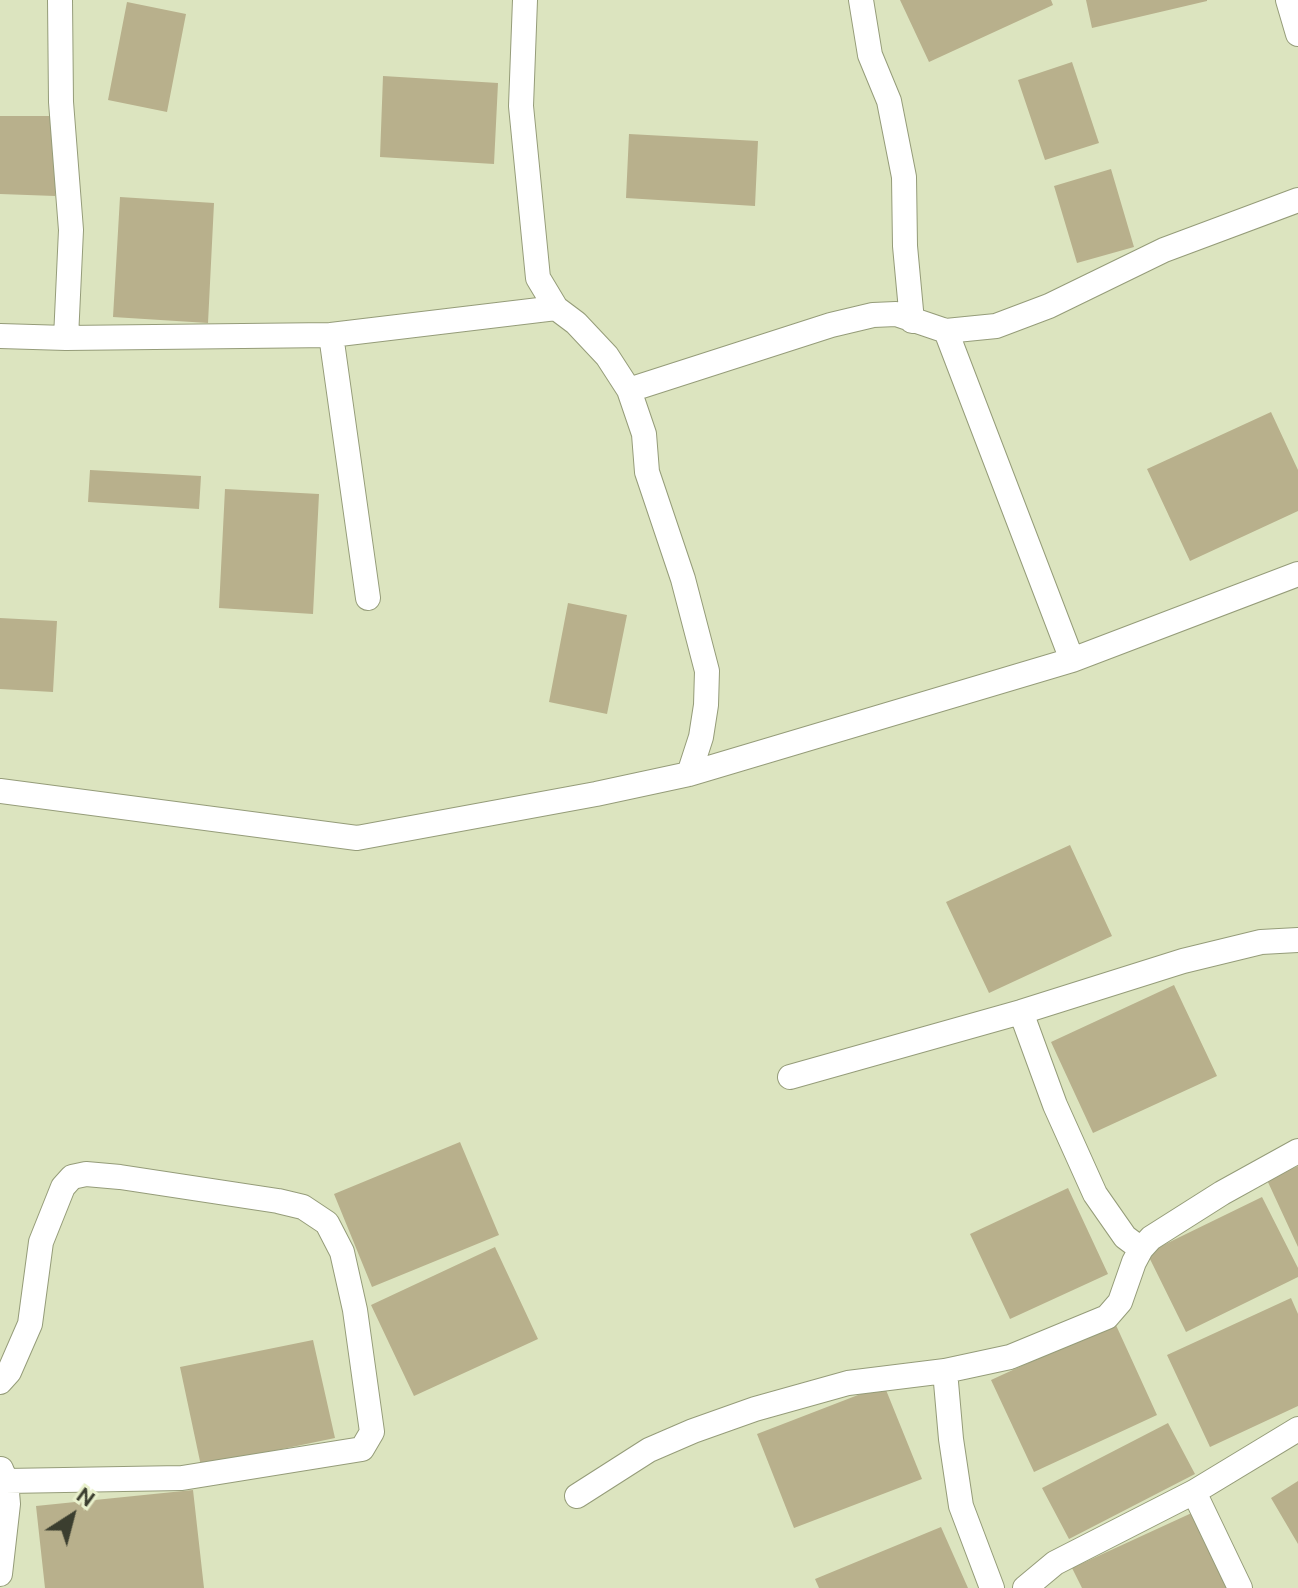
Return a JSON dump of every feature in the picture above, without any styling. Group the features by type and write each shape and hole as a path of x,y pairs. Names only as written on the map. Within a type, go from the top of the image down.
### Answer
{"street":[{"path":"60,0 61,102 71,230 66,338"},
{"path":"525,0 521,106 538,278 556,308 576,323 607,356 629,390 644,434 647,472 683,579 707,671 701,737 689,774"},
{"path":"861,0 870,55 889,101 904,177 905,246 912,321"},
{"path":"1288,0 1298,34"},
{"path":"629,390 831,325 873,315 896,314 946,331 974,330 1013,321 1164,250 1298,200"},
{"path":"0,336 331,335 556,308"},
{"path":"946,331 1072,660"},
{"path":"331,335 368,598"},
{"path":"0,791 357,838 689,774 1072,660 1298,574"},
{"path":"790,1077 1021,1012 1183,961 1261,942 1298,940"},
{"path":"1021,1012 1055,1105 1095,1194 1125,1237 1141,1249"},
{"path":"577,1496 649,1450 755,1409 848,1383 945,1371 1010,1357 1107,1317 1120,1302 1141,1249 1151,1238 1222,1193 1298,1151"},
{"path":"0,1382 9,1372 30,1324 41,1242 63,1187 72,1177 86,1174 120,1177 278,1201 303,1207 327,1223 342,1252 355,1310 372,1432 362,1449 182,1478 3,1474 8,1504 0,1574"},
{"path":"945,1371 961,1506 992,1588"},
{"path":"1025,1588 1055,1563 1194,1492 1298,1429"},
{"path":"1194,1492 1240,1588"}],"building":[{"path":"900,0 1051,0 1053,5 929,62"},
{"path":"1086,0 1207,0 1207,1 1092,28"},
{"path":"127,2 186,14 167,112 108,100"},
{"path":"1072,62 1099,143 1045,160 1018,80"},
{"path":"383,76 498,83 494,164 380,157"},
{"path":"0,116 55,116 55,196 0,194"},
{"path":"629,134 758,141 755,206 626,198"},
{"path":"1111,169 1134,247 1077,263 1054,186"},
{"path":"120,197 214,203 208,323 113,317"},
{"path":"1271,412 1298,470 1298,511 1190,561 1147,469"},
{"path":"90,470 201,476 199,509 88,502"},
{"path":"225,489 319,494 313,614 219,608"},
{"path":"568,603 627,615 607,714 549,702"},
{"path":"0,618 57,621 53,692 0,689"},
{"path":"1070,845 1112,936 989,993 946,902"},
{"path":"1174,985 1217,1076 1093,1133 1051,1042"},
{"path":"460,1142 499,1235 372,1287 334,1194"},
{"path":"1298,1166 1298,1247 1267,1180"},
{"path":"1068,1188 1108,1274 1010,1319 970,1234"},
{"path":"1262,1197 1298,1268 1298,1277 1186,1332 1147,1253"},
{"path":"495,1247 538,1339 414,1396 371,1305"},
{"path":"1291,1298 1298,1314 1298,1406 1210,1447 1167,1355"},
{"path":"1115,1323 1157,1415 1034,1472 991,1380"},
{"path":"313,1340 335,1438 201,1466 180,1367"},
{"path":"884,1385 922,1479 794,1528 757,1434"},
{"path":"1168,1423 1195,1474 1069,1539 1042,1488"},
{"path":"1298,1481 1298,1544 1271,1498"},
{"path":"193,1490 204,1588 45,1588 36,1506"},
{"path":"1196,1511 1232,1588 1082,1588 1072,1568"},
{"path":"941,1527 968,1588 819,1588 815,1579"}]}
